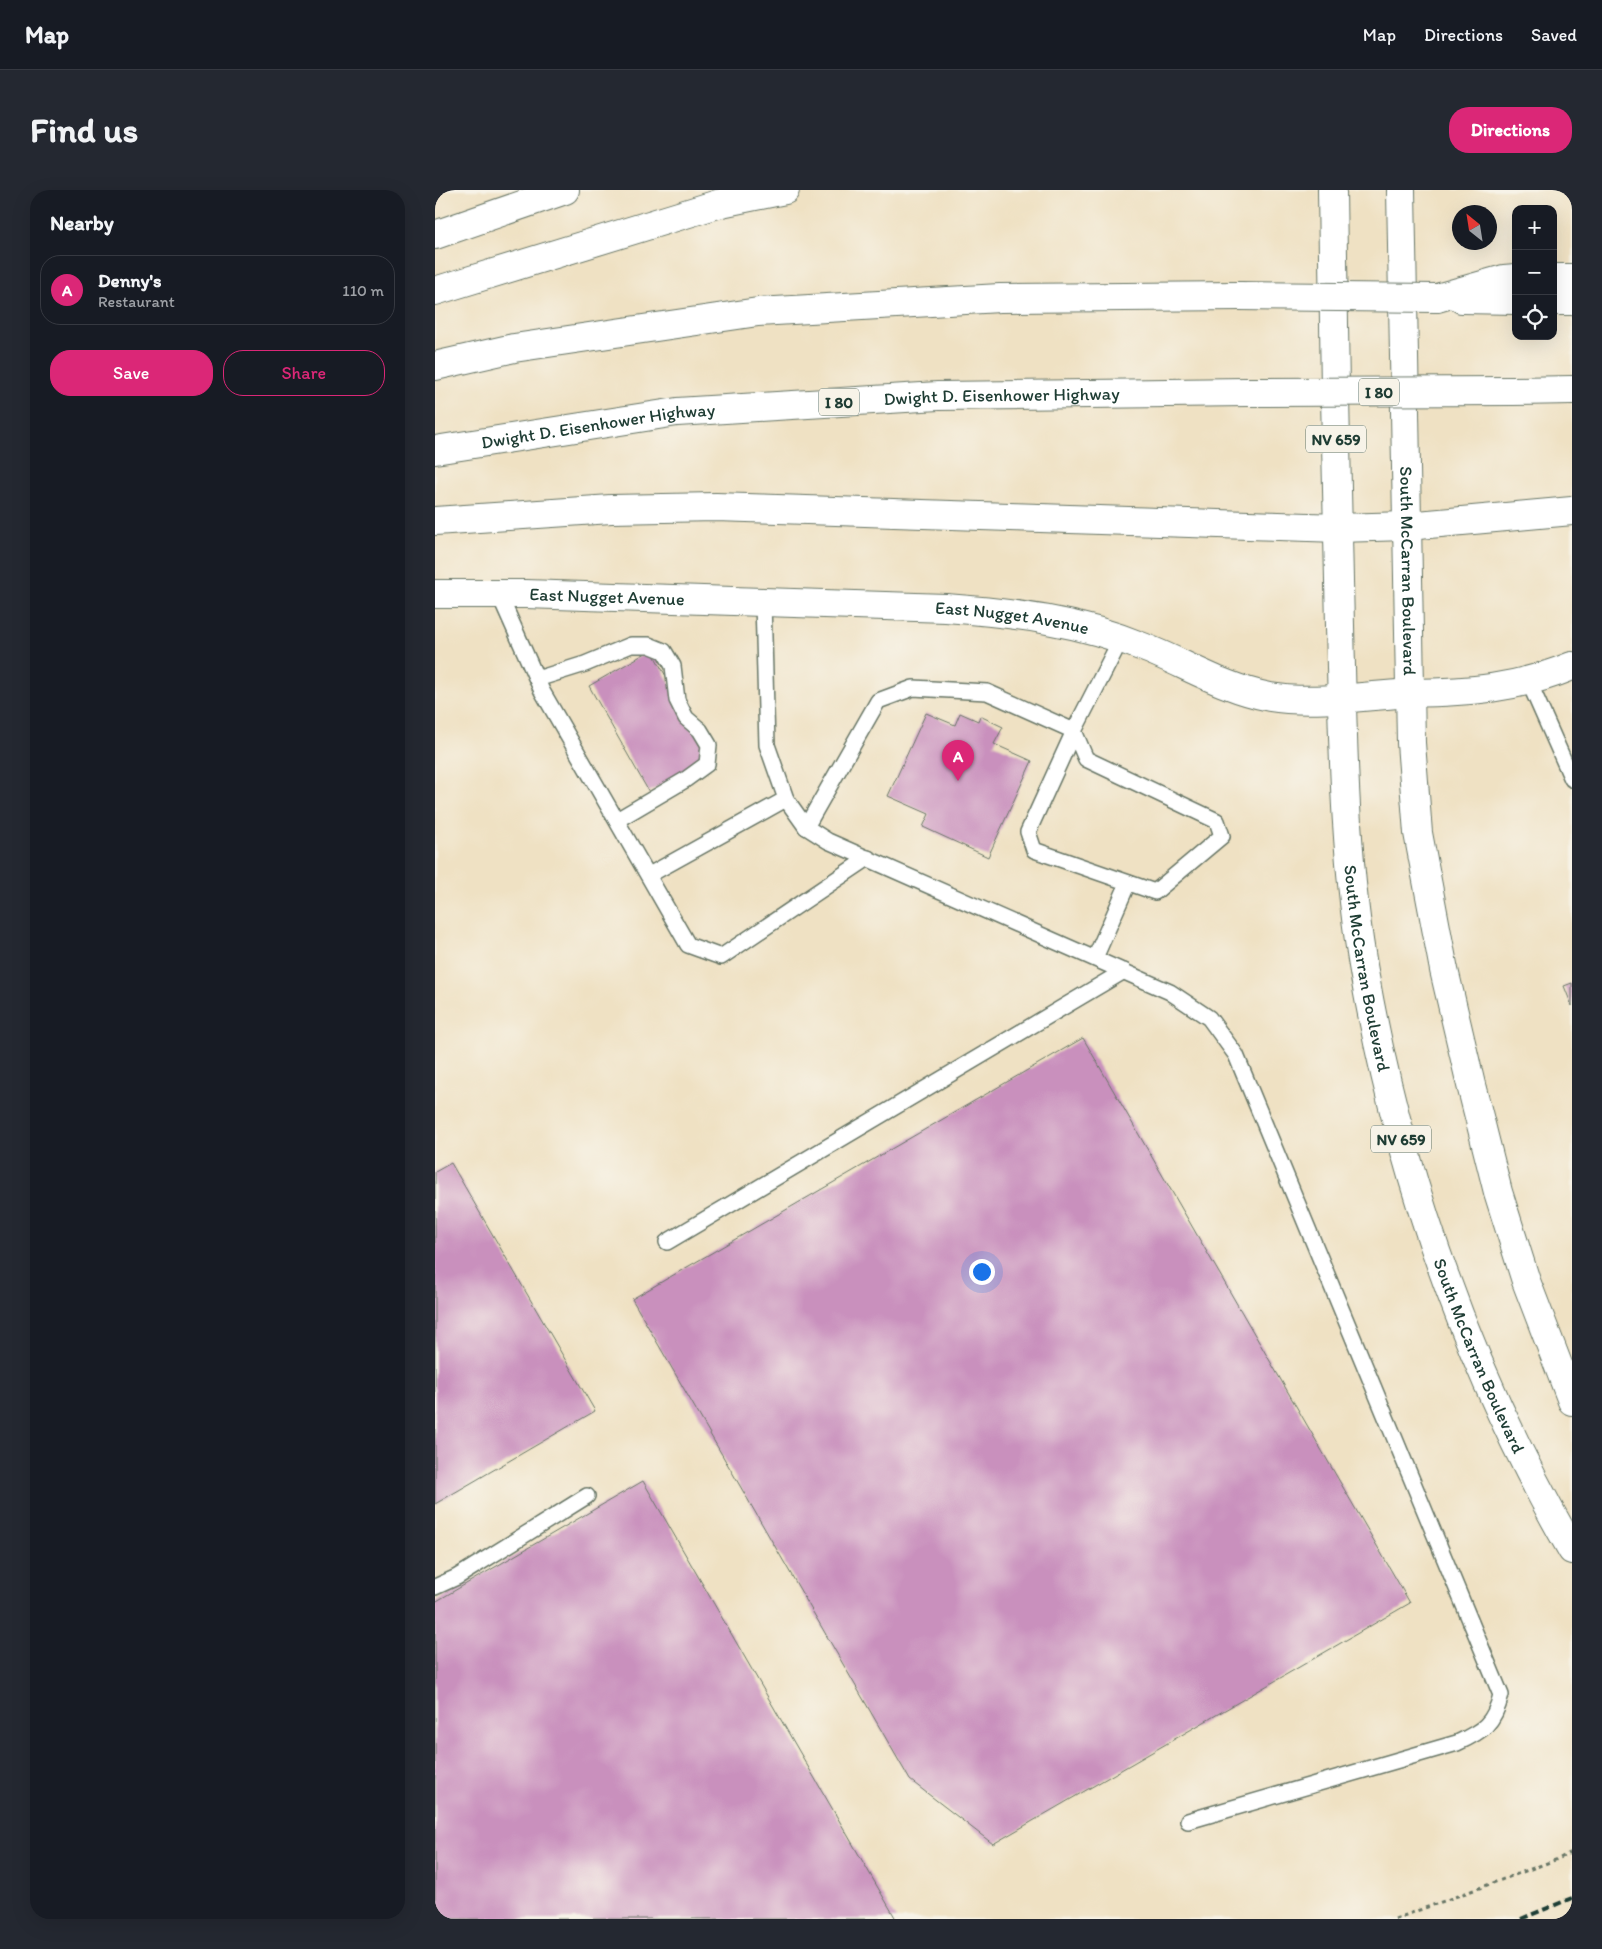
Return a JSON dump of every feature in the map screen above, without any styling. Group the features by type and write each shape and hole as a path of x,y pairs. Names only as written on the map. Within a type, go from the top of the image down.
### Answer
{"main road":[{"path":"435,235 565,190"},
{"path":"435,292 721,202 785,190"},
{"name":"South McCarran Boulevard","path":"1332,190 1344,794 1353,897 1364,975 1399,1132 1434,1246 1481,1369 1508,1430 1572,1550"},
{"name":"South McCarran Boulevard","path":"1401,190 1410,693 1418,833 1449,989 1499,1192 1526,1280 1572,1402"},
{"path":"1557,278 1572,278"},
{"path":"435,366 514,348 758,312 1000,298 1240,296 1437,298 1511,289"},
{"path":"1557,301 1572,301"},
{"name":"Dwight D. Eisenhower Highway","path":"435,450 677,412 938,396 1572,390"},
{"path":"435,521 611,509 716,507 1338,528 1407,526 1572,511"},
{"name":"East Nugget Avenue","path":"435,594 499,594 763,602 994,612 1068,624 1121,639 1235,687 1268,697 1285,699 1342,698 1503,688 1529,682 1572,666"}],"lane":[{"path":"499,594 537,679 688,944 721,957 868,858"},
{"path":"763,602 767,745 786,799 806,827 828,841 1170,992 1209,1018 1236,1055 1501,1695 1497,1712 1482,1731 1457,1743 1188,1821"},
{"path":"806,827 878,701 913,688 987,692 1074,732 1086,760 1217,820 1222,836 1155,892 1034,850 1028,832 1074,732 1121,639"},
{"path":"537,679 585,664 631,646 649,645 664,652 673,666 677,700 686,718 701,730 709,745 707,764 685,780 617,820"},
{"path":"1529,682 1572,779"},
{"path":"649,875 786,799"},
{"path":"1095,958 1128,883"},
{"path":"667,1242 1124,972"},
{"path":"435,1587 457,1577 587,1496"}],"path":[{"path":"1395,1919 1558,1859 1572,1852"}],"building":[{"path":"651,650 706,746 700,750 706,760 649,792 589,686"},
{"path":"926,713 955,725 960,713 978,721 980,716 1003,727 994,744 1032,761 988,857 923,827 929,814 888,796"},
{"path":"1572,983 1572,1006 1564,986"},
{"path":"1083,1038 1410,1603 993,1844 910,1780 632,1299"},
{"path":"451,1163 595,1411 435,1504 435,1172"},
{"path":"643,1481 896,1919 443,1919 435,1906 435,1602"}],"railway":[{"path":"1521,1919 1572,1898"}],"place":[{"name":"Denny's","path":"958,781"}]}
